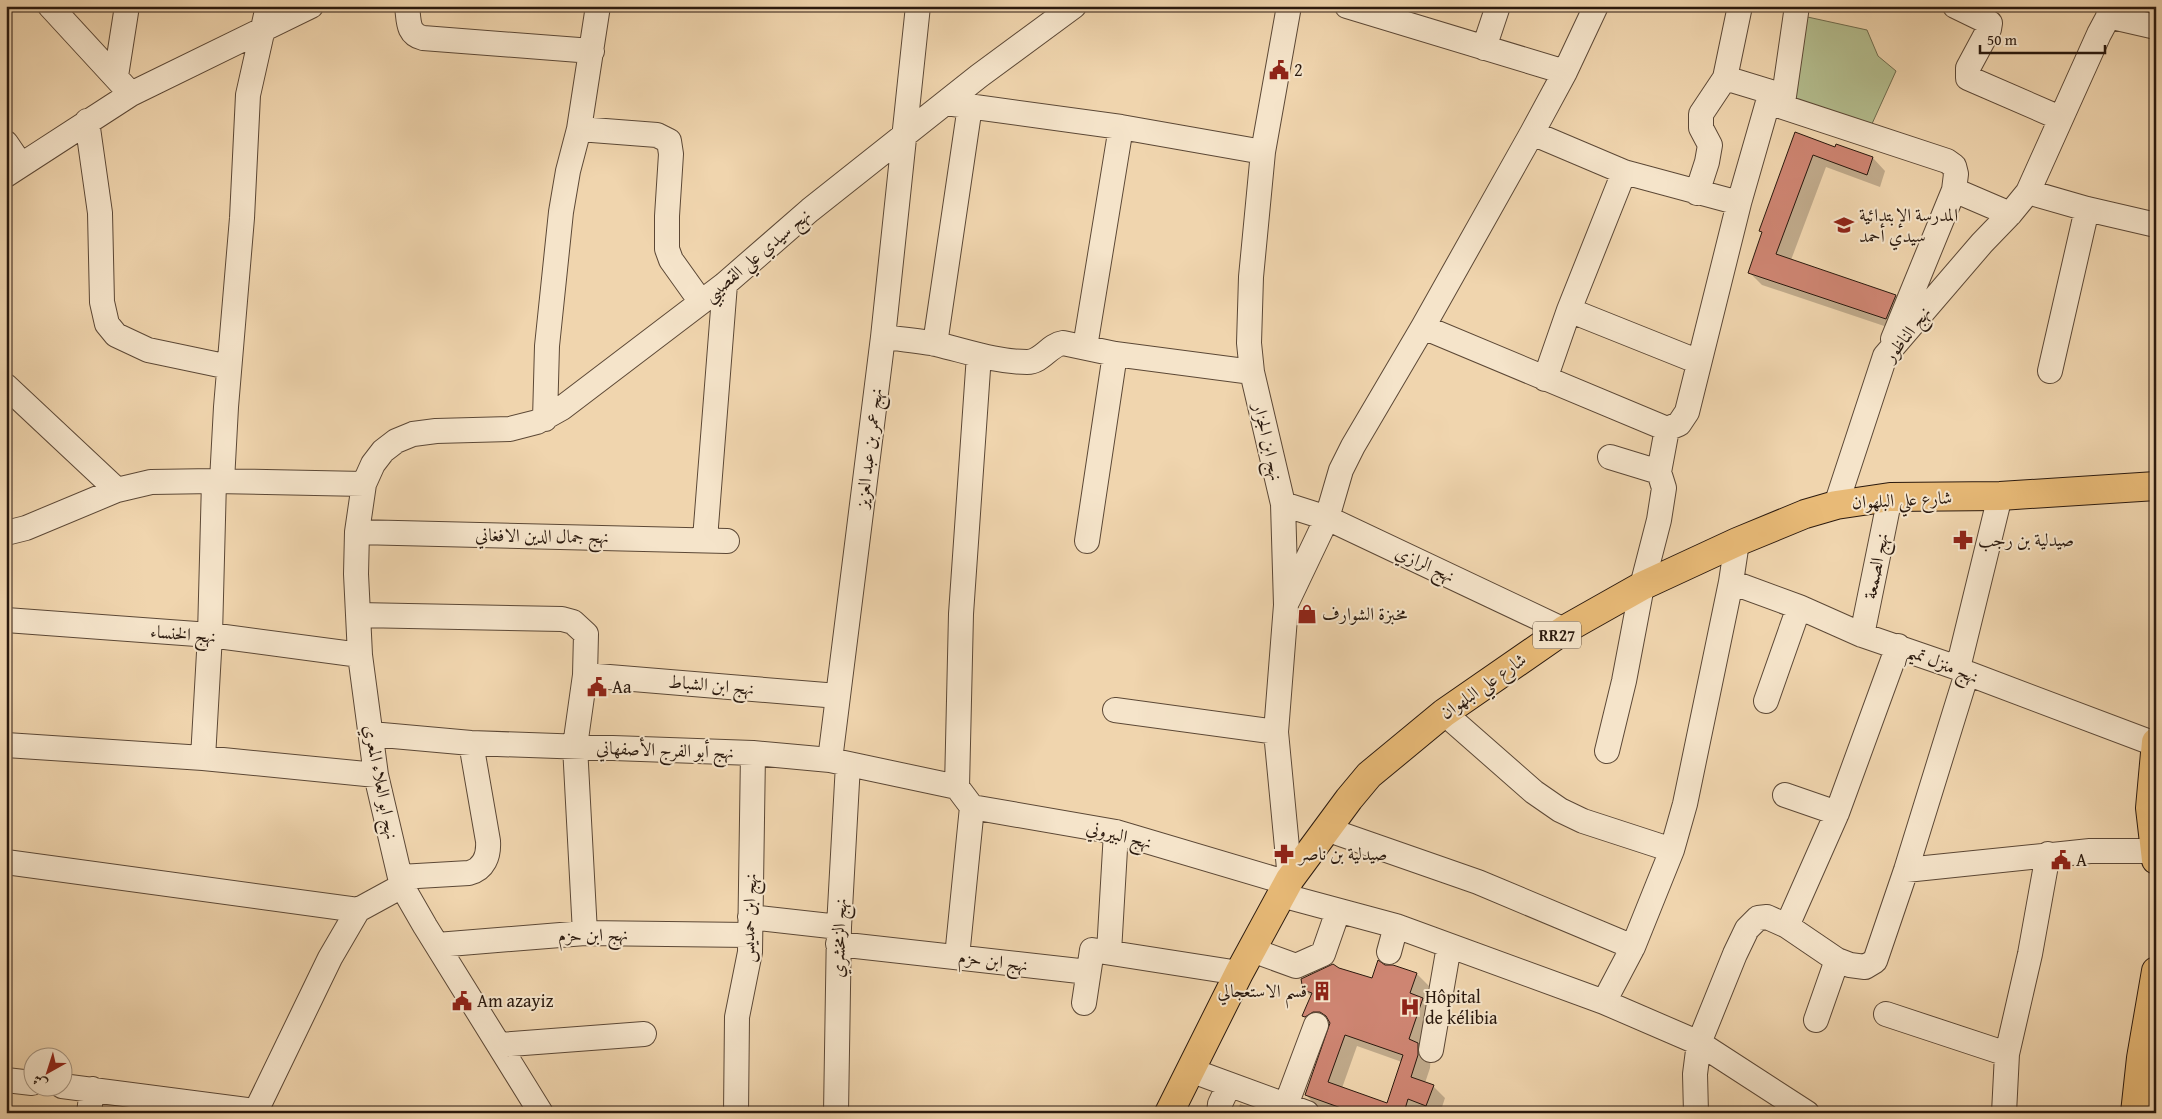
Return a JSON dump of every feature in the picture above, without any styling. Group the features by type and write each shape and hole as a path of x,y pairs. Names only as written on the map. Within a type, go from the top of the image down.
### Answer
{"main road":[{"name":"شارع علي البلهوان","path":"1169,1113 1239,973 1286,886 1326,829 1370,775 1444,713 1564,630 1642,586 1736,542 1805,514 1836,505 1890,497 2000,496 2156,486"},
{"path":"2155,856 2150,808 2156,743"},
{"path":"2135,1113 2148,1059 2156,971"}],"street":[{"path":"50,6 131,94"},
{"path":"116,76 127,6"},
{"path":"203,758 218,481 242,218 248,95 268,6"},
{"path":"6,143 14,170 131,94 311,6"},
{"path":"407,6 410,28 418,37 592,50"},
{"path":"545,419 547,346 557,250 568,171 578,129 598,6"},
{"name":"نهج عمر بن عبد العزيز","path":"839,762 838,696 883,337 918,6"},
{"name":"نهج ابن الجزار","path":"1286,886 1276,732 1286,605 1283,504 1252,372 1249,342 1251,277 1264,152 1289,6"},
{"path":"1347,6 1565,72"},
{"path":"1484,48 1498,6"},
{"path":"1286,605 1327,518 1340,475 1353,446 1423,327 1532,133 1565,72 1596,6"},
{"path":"1697,193 1707,162 1710,145 1701,128 1702,114 1726,78 1740,6"},
{"path":"1423,327 1667,429 1679,424 1685,416 1739,204 1776,99 1797,6"},
{"path":"1955,6 1990,23 1989,29 1968,68 1966,73 1968,78 2060,118"},
{"name":"نهج سيدي علي القصيبي","path":"413,434 436,431 510,429 545,419 562,408 725,284 810,210 1063,10"},
{"path":"2111,11 2156,27"},
{"name":"نهج الناظور","path":"1836,505 1885,356 2028,192 2060,118 2111,11"},
{"path":"1726,78 1776,99 1949,162 1954,166 1956,171 1954,190 1885,356"},
{"path":"946,103 1121,127 1264,152"},
{"path":"935,344 970,106"},
{"path":"87,121 100,213 102,302 107,324 116,335 148,350 229,368"},
{"path":"1085,347 1121,127"},
{"path":"578,129 656,135 669,141 671,154 667,249 671,260 701,302"},
{"path":"1532,133 1624,172 1739,204"},
{"path":"1545,379 1569,310 1624,172"},
{"path":"1954,190 2010,214"},
{"path":"2028,192 2087,209 2156,224"},
{"path":"2050,371 2087,209"},
{"name":"نهج جمال الدين الافغاني","path":"358,532 716,540 725,284"},
{"path":"1569,310 1699,362"},
{"path":"883,337 935,344 979,355 1028,362 1039,359 1058,344 1085,347 1115,354 1252,372"},
{"path":"1087,540 1115,354"},
{"path":"958,956 972,807 957,787 961,614 979,355"},
{"path":"6,386 117,490"},
{"path":"1607,751 1624,680 1642,586 1662,503 1664,488 1659,472 1667,429"},
{"name":"نهج ابو العلاء المعري","path":"413,434 396,441 383,451 373,464 364,484 358,532 360,655 376,775 401,882 437,945 541,1113"},
{"path":"1610,457 1659,472"},
{"path":"6,533 26,528 117,490 151,482 218,481 364,484"},
{"path":"1696,1113 1695,1074 1699,1043 1735,954 1752,923 1758,918 1766,917 1787,926 1837,960 1861,968 1875,961 1906,870 1963,671 2000,496"},
{"name":"نهج الصمعة","path":"1862,635 1890,497"},
{"name":"نهج الرازي","path":"1283,504 1327,518 1564,630"},
{"path":"1604,1002 1633,947 1672,850 1685,804 1732,582 1736,542"},
{"name":"نهج منزل تميم","path":"1732,582 1799,607 1862,635 1898,646 2156,743"},
{"path":"1766,701 1799,607"},
{"path":"358,615 562,619 573,622 586,634 585,675 575,746 585,933"},
{"name":"نهج الخنساء","path":"6,620 210,635 360,655"},
{"path":"1787,926 1837,813 1898,646"},
{"name":"نهج ابن الشباط","path":"585,675 838,696"},
{"path":"1115,710 1276,732"},
{"path":"1444,713 1534,792 1560,810 1583,821 1672,850"},
{"name":"نهج أبو الفرج الأصفهاني","path":"371,734 471,743 753,753 839,762 957,787"},
{"path":"72,1087 255,1112 330,958 358,910 401,882 469,873 479,869 482,865 487,853 488,841 471,743"},
{"path":"6,745 203,758 376,775"},
{"name":"نهج ابن حمديس","path":"736,1113 737,1017 747,970 753,753"},
{"name":"نهج الزمخشري","path":"836,1113 839,762"},
{"path":"1785,795 1837,813"},
{"name":"نهج البيروني","path":"972,807 1116,832 1286,886 1338,911 1396,926 1604,1002 1699,1043 1807,1113"},
{"path":"1326,829 1478,882 1633,947"},
{"path":"1109,952 1116,832"},
{"path":"1906,870 2048,854 2107,850 2155,856"},
{"path":"2004,1113 2007,1054 2030,954 2048,854"},
{"path":"6,862 358,910"},
{"path":"1252,950 1296,966 1323,954 1338,911"},
{"name":"نهج ابن حزم","path":"437,945 585,933 749,926 838,935 958,956 1088,972"},
{"path":"1389,952 1396,926"},
{"path":"1431,1050 1449,946"},
{"path":"1084,1003 1092,950 1239,973"},
{"path":"1816,1020 1837,960"},
{"path":"1886,1014 2007,1054"},
{"path":"1190,1070 1297,1109 1316,1025"},
{"path":"499,1045 644,1034"},
{"path":"6,1080 22,1082"},
{"path":"1219,1113 1220,1104 1228,1085"},
{"path":"89,1113 92,1089"}],"green space":[{"path":"1803,16 1867,30 1878,56 1896,71 1871,126 1792,100"}],"building":[{"path":"1795,132 1835,147 1836,144 1873,157 1867,175 1813,155 1776,254 1896,295 1886,319 1748,273 1762,232 1759,231"},
{"path":"1378,960 1385,965 1393,965 1417,973 1410,993 1423,998 1409,1039 1418,1043 1418,1055 1411,1077 1434,1085 1426,1106 1408,1099 1405,1109 1411,1111 1410,1113 1355,1113 1305,1095 1330,1023 1326,1016 1320,1012 1313,1012 1305,1017 1302,1016 1312,993 1303,990 1301,979 1333,964 1339,968 1372,978","holes":["1345,1035 1403,1055 1387,1103 1328,1082"]}],"place":[{"name":"2","path":"1279,70"},
{"name":"المدرسة الإبتدائية سيدي أحمد","path":"1844,225"},
{"name":"صيدلية بن رجب","path":"1963,540"},
{"name":"مخبزة الشوارف","path":"1307,614"},
{"name":"Aa","path":"597,687"},
{"name":"صيدلية بن ناصر","path":"1284,854"},
{"name":"A","path":"2061,860"},
{"name":"قسم الاستعجالي","path":"1322,991"},
{"name":"Am azayiz","path":"462,1001"},
{"name":"Hôpital de kélibia","path":"1410,1007"}]}
